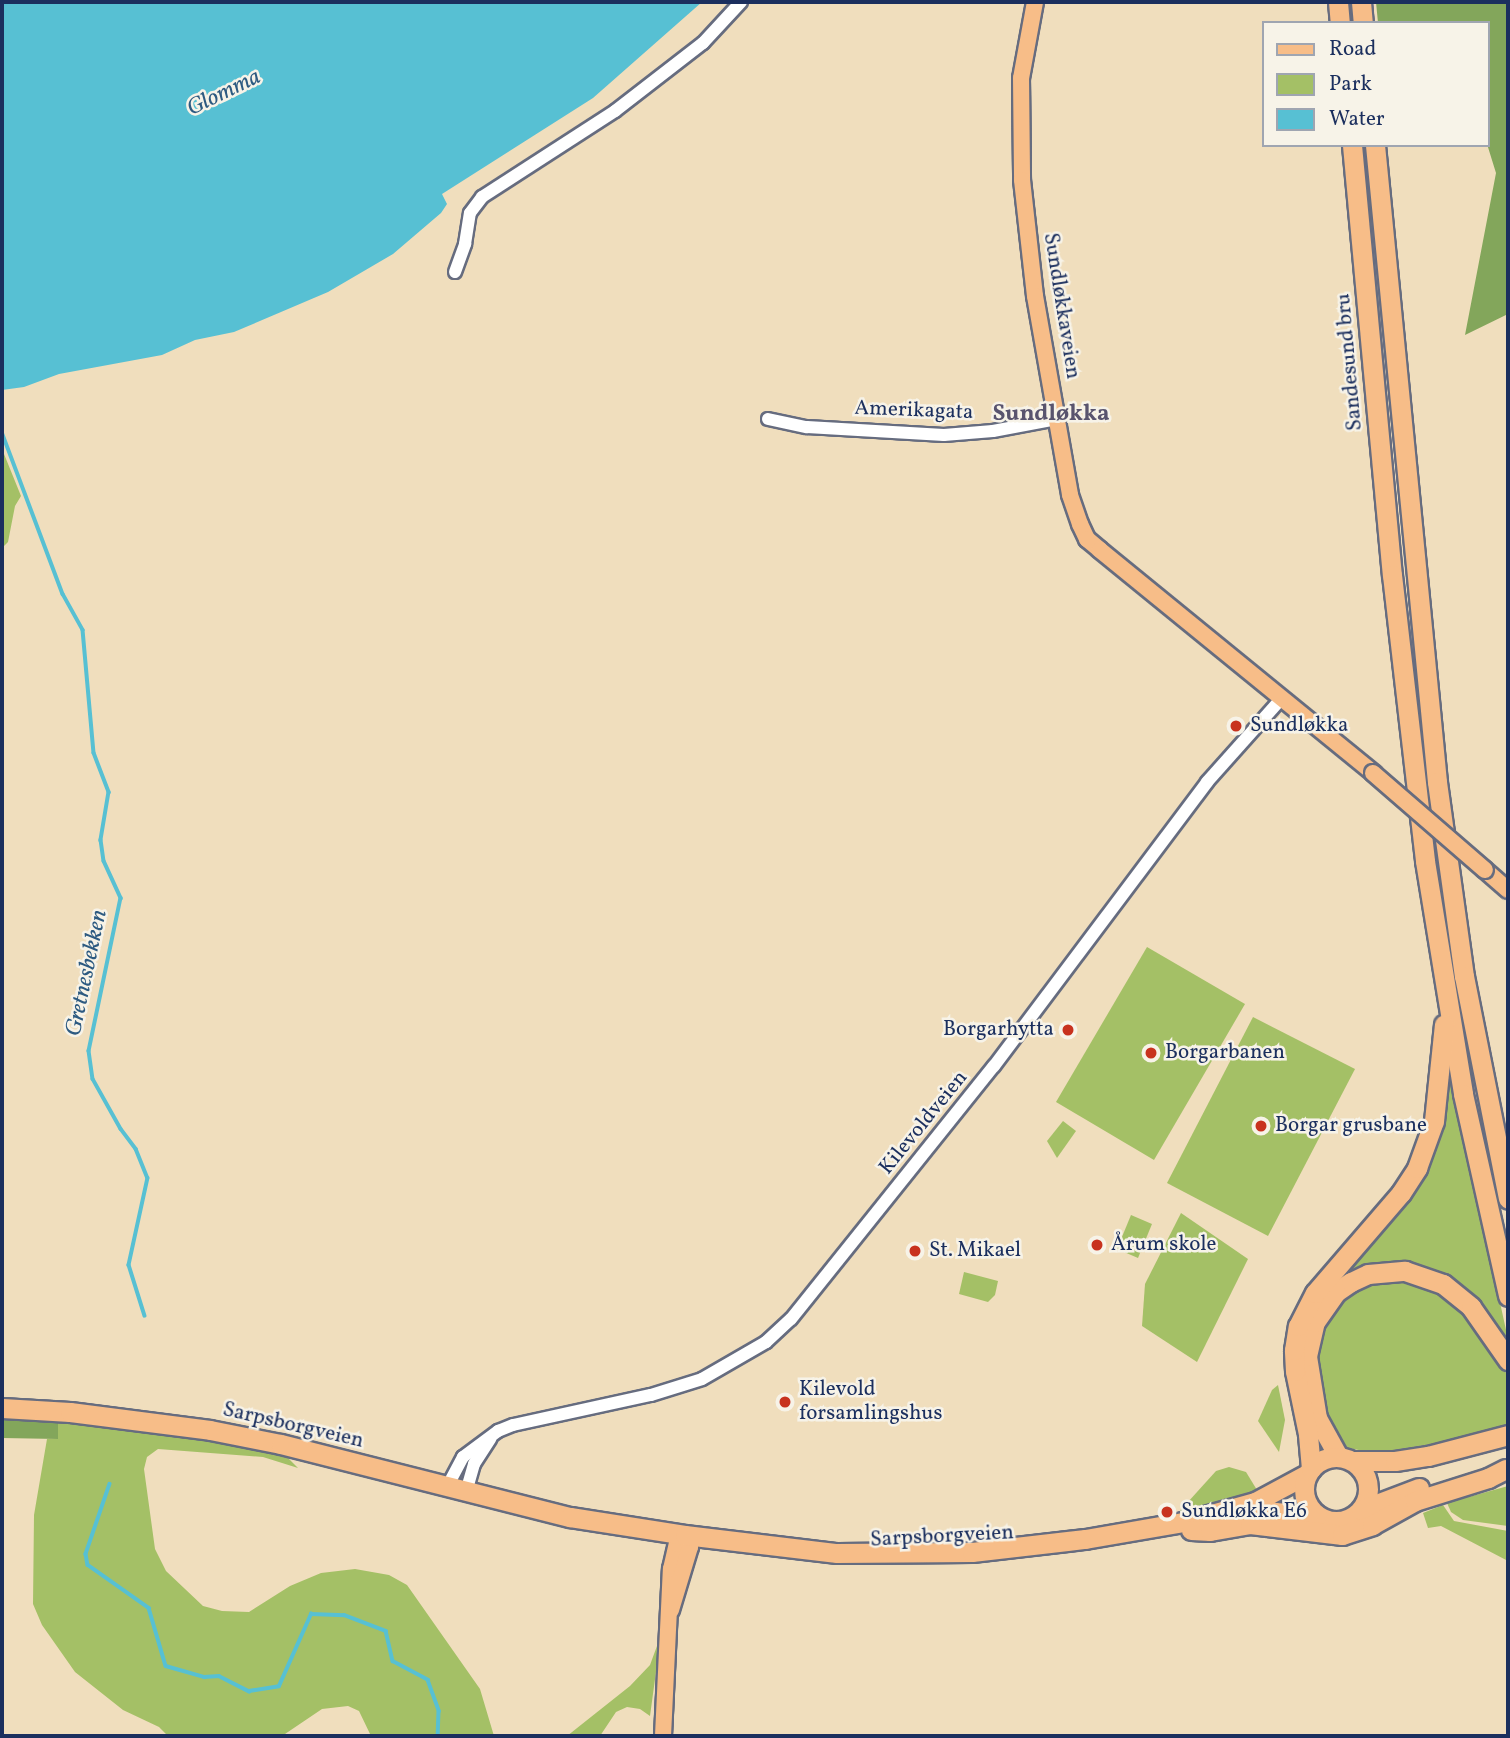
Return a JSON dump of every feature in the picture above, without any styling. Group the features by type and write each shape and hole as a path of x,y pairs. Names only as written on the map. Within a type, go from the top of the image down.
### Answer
{"highway":[{"path":"1338,2 1340,21"},
{"path":"1361,2 1363,21"},
{"name":"Sandesund bru","path":"1352,147 1392,575 1420,824 1446,996"},
{"path":"1375,147 1437,782 1456,923 1476,1042 1508,1199"},
{"path":"1446,996 1475,1152 1508,1296"},
{"path":"1446,996 1437,1104 1423,1155 1401,1194 1315,1293 1298,1326 1294,1350 1295,1371 1308,1434 1309,1471 1304,1483 1306,1501 1317,1515 1335,1521 1354,1516 1366,1502 1366,1475 1346,1459 1317,1418 1307,1356 1309,1337 1319,1314 1336,1292 1368,1274 1405,1271 1443,1284 1472,1307 1508,1360"},
{"name":"Sarpsborgveien","path":"2,1408 81,1413 210,1430 281,1444 570,1517 684,1542 800,1561 926,1563 1035,1555 1191,1530 1273,1512 1317,1515"},
{"path":"1309,1471 1323,1459 1395,1461 1428,1456 1506,1436"},
{"path":"1361,1510 1405,1492 1507,1469"},
{"path":"1191,1530 1210,1531 1250,1524 1342,1535 1371,1525 1415,1501 1488,1478 1507,1469"},
{"name":"Sarpsborgveien","path":"684,1542 837,1552 926,1554 1008,1549 1183,1522 1255,1502 1309,1471"}],"main road":[{"name":"Sundløkkaveien","path":"1035,2 1021,78 1021,173 1035,296 1070,495 1087,539 1373,773 1508,890"},
{"path":"663,1736 671,1569 684,1542"}],"street":[{"path":"455,272 465,244 470,214 482,197 615,111 703,43 741,2"},
{"name":"Amerikagata","path":"768,419 807,427 944,435 993,432 1058,419"},
{"name":"Kilevoldveien","path":"457,1490 463,1457 498,1431 685,1384 740,1359 766,1342 791,1319 953,1118 1207,782 1281,699"},
{"path":"457,1490 498,1431"}],"green space":[{"path":"1376,2 1508,2 1508,314 1465,335 1496,173 1488,147 1489,21 1378,21"},
{"path":"2,449 21,496 15,506 8,542 2,548"},
{"name":"Borgarbanen","path":"1147,947 1245,1004 1154,1160 1056,1102"},
{"name":"Borgar grusbane","path":"1253,1017 1355,1069 1268,1236 1167,1183"},
{"path":"1447,1061 1508,1348 1445,1279 1345,1279 1343,1274 1412,1191 1433,1153 1442,1121"},
{"path":"1063,1121 1076,1131 1057,1158 1047,1141"},
{"path":"1181,1213 1248,1259 1197,1362 1142,1326 1145,1284"},
{"path":"1131,1215 1152,1224 1138,1258 1117,1249"},
{"path":"964,1272 998,1281 995,1295 988,1302 959,1294"},
{"path":"1392,1276 1425,1282 1464,1308 1498,1357 1508,1377 1508,1425 1445,1442 1375,1453 1348,1448 1336,1439 1329,1428 1316,1382 1315,1347 1327,1316 1351,1290"},
{"path":"1278,1385 1285,1420 1279,1452 1258,1421 1272,1390"},
{"path":"2,1418 58,1422 58,1439 2,1438"},
{"path":"58,1422 140,1429 282,1452 298,1468 263,1457 158,1449 147,1457 144,1469 155,1549 166,1571 203,1606 222,1611 249,1612 290,1586 321,1573 355,1569 389,1575 407,1585 480,1689 494,1736 371,1736 359,1711 348,1706 322,1709 285,1734 168,1736 159,1727 123,1710 75,1672 42,1625 33,1604 34,1515 47,1439 58,1439"},
{"path":"1229,1467 1246,1472 1257,1490 1178,1513 1216,1471"},
{"path":"1508,1486 1508,1526 1463,1520 1451,1512 1447,1503"},
{"path":"1443,1505 1454,1521 1508,1531 1508,1561 1441,1526 1428,1528 1423,1513"},
{"path":"661,1635 650,1716 640,1709 627,1707 616,1712 600,1736 567,1736 630,1686 650,1665"}],"water":[{"name":"Glomma","path":"2,2 702,2 593,98 442,194 447,204 441,213 393,254 328,292 234,332 195,340 162,355 59,374 24,387 2,390"}],"waterway":[{"name":"Gretnesbekken","path":"2,432 63,594 83,630 94,753 109,792 101,840 104,861 121,898 89,1051 93,1079 121,1129 136,1149 148,1178 129,1265 145,1316"},
{"name":"Gretnesbekken","path":"110,1484 86,1554 88,1565 149,1608 166,1666 204,1677 219,1676 249,1691 279,1686 311,1614 344,1615 386,1631 393,1661 428,1680 439,1711 438,1736"}],"place":[{"name":"Sundløkka","path":"1236,726"},
{"name":"Borgarhytta","path":"1068,1030"},
{"name":"Borgarbanen","path":"1151,1053"},
{"name":"Borgar grusbane","path":"1261,1126"},
{"name":"Årum skole","path":"1097,1245"},
{"name":"St. Mikael","path":"915,1251"},
{"name":"Kilevold forsamlingshus","path":"785,1402"},
{"name":"Sundløkka E6","path":"1167,1512"}],"district":[{"name":"Sundløkka","path":"1051,414"}]}
